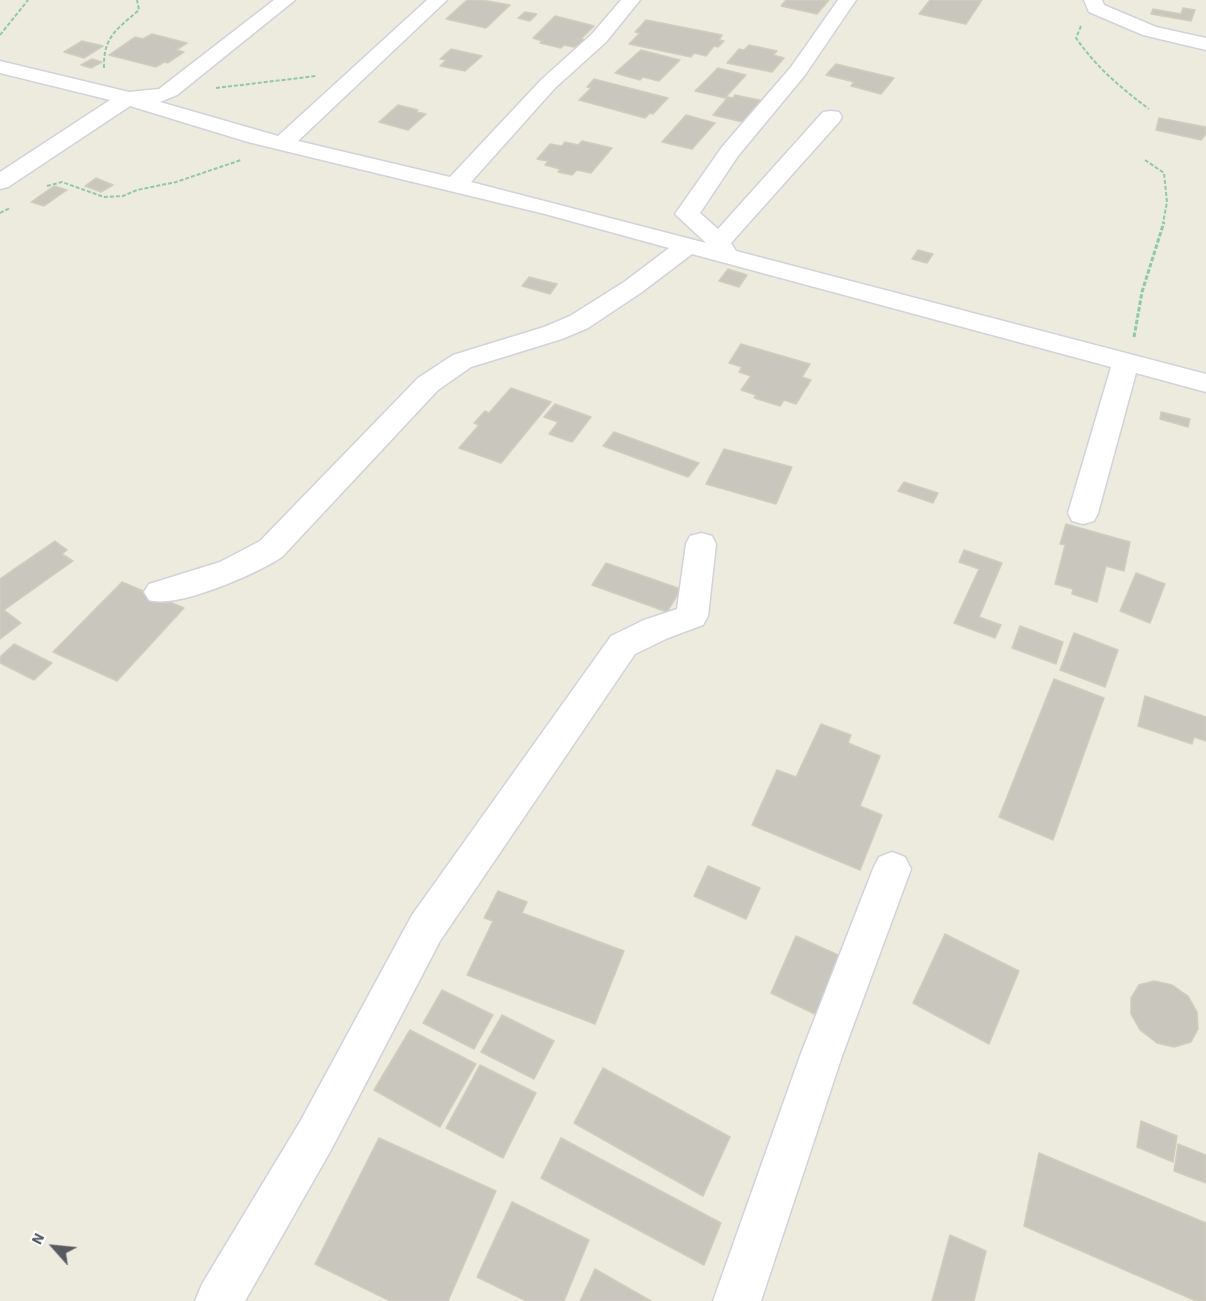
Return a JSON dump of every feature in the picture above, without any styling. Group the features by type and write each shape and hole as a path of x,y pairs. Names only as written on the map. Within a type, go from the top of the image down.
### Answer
{"street":[{"path":"0,182 116,96 164,95 286,0"},
{"path":"283,143 438,0"},
{"path":"455,186 548,84 599,38 631,0"},
{"path":"722,249 687,214 730,152 798,71 847,0"},
{"path":"1094,4 1150,32 1206,44"},
{"path":"0,67 116,96 283,143 552,209 687,246 722,249 1126,363 1206,383"},
{"path":"722,249 831,117"},
{"path":"160,592 232,572 271,549 428,384 447,370 462,361 553,333 579,322 633,287 687,246"},
{"path":"1083,513 1126,363"},
{"path":"219,1301 315,1135 426,928 623,645 656,629 692,616 701,544"},
{"path":"737,1301 821,1056 892,869"}],"path":[{"path":"0,35 28,0"},
{"path":"116,96 105,46 110,34 139,10 137,0"},
{"path":"1094,4 1076,39 1084,51 1118,87 1149,109"},
{"path":"170,91 282,82 366,65"},
{"path":"43,188 62,182 104,197 123,196 137,190 176,182 212,171 283,143"},
{"path":"1126,363 1134,336 1140,299 1159,241 1167,202 1164,173 1145,160"},
{"path":"0,213 17,204"}],"building":[{"path":"467,0 510,5 486,28 446,19"},
{"path":"786,0 829,0 817,14 781,6"},
{"path":"930,0 982,0 966,24 919,14"},
{"path":"1183,8 1195,10 1191,21 1151,14 1153,9 1181,14"},
{"path":"525,12 537,14 530,21 518,18"},
{"path":"555,16 594,26 581,39 586,40 574,47 564,45 561,48 540,43 542,41 533,38"},
{"path":"646,20 722,35 719,40 724,41 718,47 714,46 706,56 694,53 691,57 629,44 640,33 635,32"},
{"path":"152,34 187,43 176,50 184,52 168,63 164,62 156,67 109,55 135,37 143,39"},
{"path":"82,41 103,46 84,58 64,52"},
{"path":"749,45 777,51 773,55 784,58 772,72 727,63 739,49 744,50"},
{"path":"451,49 482,56 465,71 440,66 446,60 440,59"},
{"path":"641,50 680,60 659,81 643,77 640,80 615,73"},
{"path":"92,59 102,62 91,68 81,65"},
{"path":"836,64 894,78 881,94 851,86 854,82 826,75"},
{"path":"718,68 746,75 725,98 695,91"},
{"path":"594,79 668,98 653,114 650,113 645,118 579,100 591,88 587,87"},
{"path":"735,95 764,101 753,122 713,115 728,97 733,98"},
{"path":"398,105 426,114 408,130 379,122"},
{"path":"686,115 715,123 692,149 662,142"},
{"path":"1159,118 1206,127 1206,134 1201,140 1156,130"},
{"path":"582,141 612,148 591,173 577,170 572,175 558,172 560,169 545,165 548,161 537,159 550,144 562,146 565,142 578,145"},
{"path":"96,178 113,185 101,192 85,186"},
{"path":"54,186 67,190 44,206 31,202"},
{"path":"918,250 933,254 927,263 912,259"},
{"path":"728,269 747,275 739,287 719,281"},
{"path":"529,277 557,284 550,294 522,286"},
{"path":"741,344 810,364 802,377 811,380 796,404 784,400 780,406 754,398 756,395 741,390 751,376 739,372 742,367 729,363"},
{"path":"511,388 551,402 501,463 459,448 479,425 474,423 485,411 489,413"},
{"path":"555,404 591,417 572,442 549,434 558,422 544,417"},
{"path":"1161,412 1190,419 1188,427 1160,419"},
{"path":"614,432 699,463 688,477 603,446"},
{"path":"724,449 792,467 776,504 706,484"},
{"path":"904,482 938,493 933,503 898,491"},
{"path":"1066,524 1130,542 1124,571 1106,566 1097,602 1072,594 1073,589 1055,584 1065,545 1060,544"},
{"path":"55,541 67,550 62,554 73,561 4,610 21,623 0,639 0,579"},
{"path":"964,550 1002,563 979,617 1001,625 995,638 954,623 979,569 959,562"},
{"path":"606,563 681,589 667,612 592,585"},
{"path":"1136,573 1165,584 1150,623 1120,611"},
{"path":"122,582 184,608 117,681 53,652"},
{"path":"1020,626 1063,642 1056,664 1012,648"},
{"path":"1074,633 1118,650 1105,687 1060,670"},
{"path":"14,644 52,663 34,680 0,663 0,657"},
{"path":"1054,679 1104,698 1053,840 999,817"},
{"path":"1145,696 1206,717 1206,741 1194,737 1192,744 1138,726"},
{"path":"821,724 851,735 848,743 880,756 860,806 882,815 860,870 752,825 777,770 796,777"},
{"path":"708,866 760,888 746,919 694,896"},
{"path":"498,891 527,902 522,913 624,951 595,1024 467,975 493,921 484,918"},
{"path":"945,934 1019,971 989,1044 913,1003"},
{"path":"796,936 847,959 823,1018 771,993"},
{"path":"1154,981 1172,985 1188,996 1197,1012 1198,1029 1191,1042 1174,1047 1157,1043 1140,1030 1131,1014 1131,998 1139,985"},
{"path":"442,990 493,1015 474,1049 423,1023"},
{"path":"502,1015 554,1041 534,1079 481,1052"},
{"path":"410,1030 476,1064 440,1127 374,1090"},
{"path":"480,1065 536,1093 503,1158 446,1128"},
{"path":"603,1068 730,1137 703,1196 574,1123"},
{"path":"1141,1121 1177,1136 1173,1162 1137,1147"},
{"path":"379,1138 496,1191 448,1301 390,1301 315,1264"},
{"path":"561,1138 721,1223 704,1265 541,1178"},
{"path":"1178,1144 1206,1155 1206,1183 1174,1171"},
{"path":"1039,1153 1206,1223 1206,1301 1196,1301 1024,1226"},
{"path":"512,1202 589,1240 564,1301 526,1301 477,1277"},
{"path":"950,1235 986,1251 974,1301 932,1301"},
{"path":"595,1269 651,1301 580,1301"}]}
